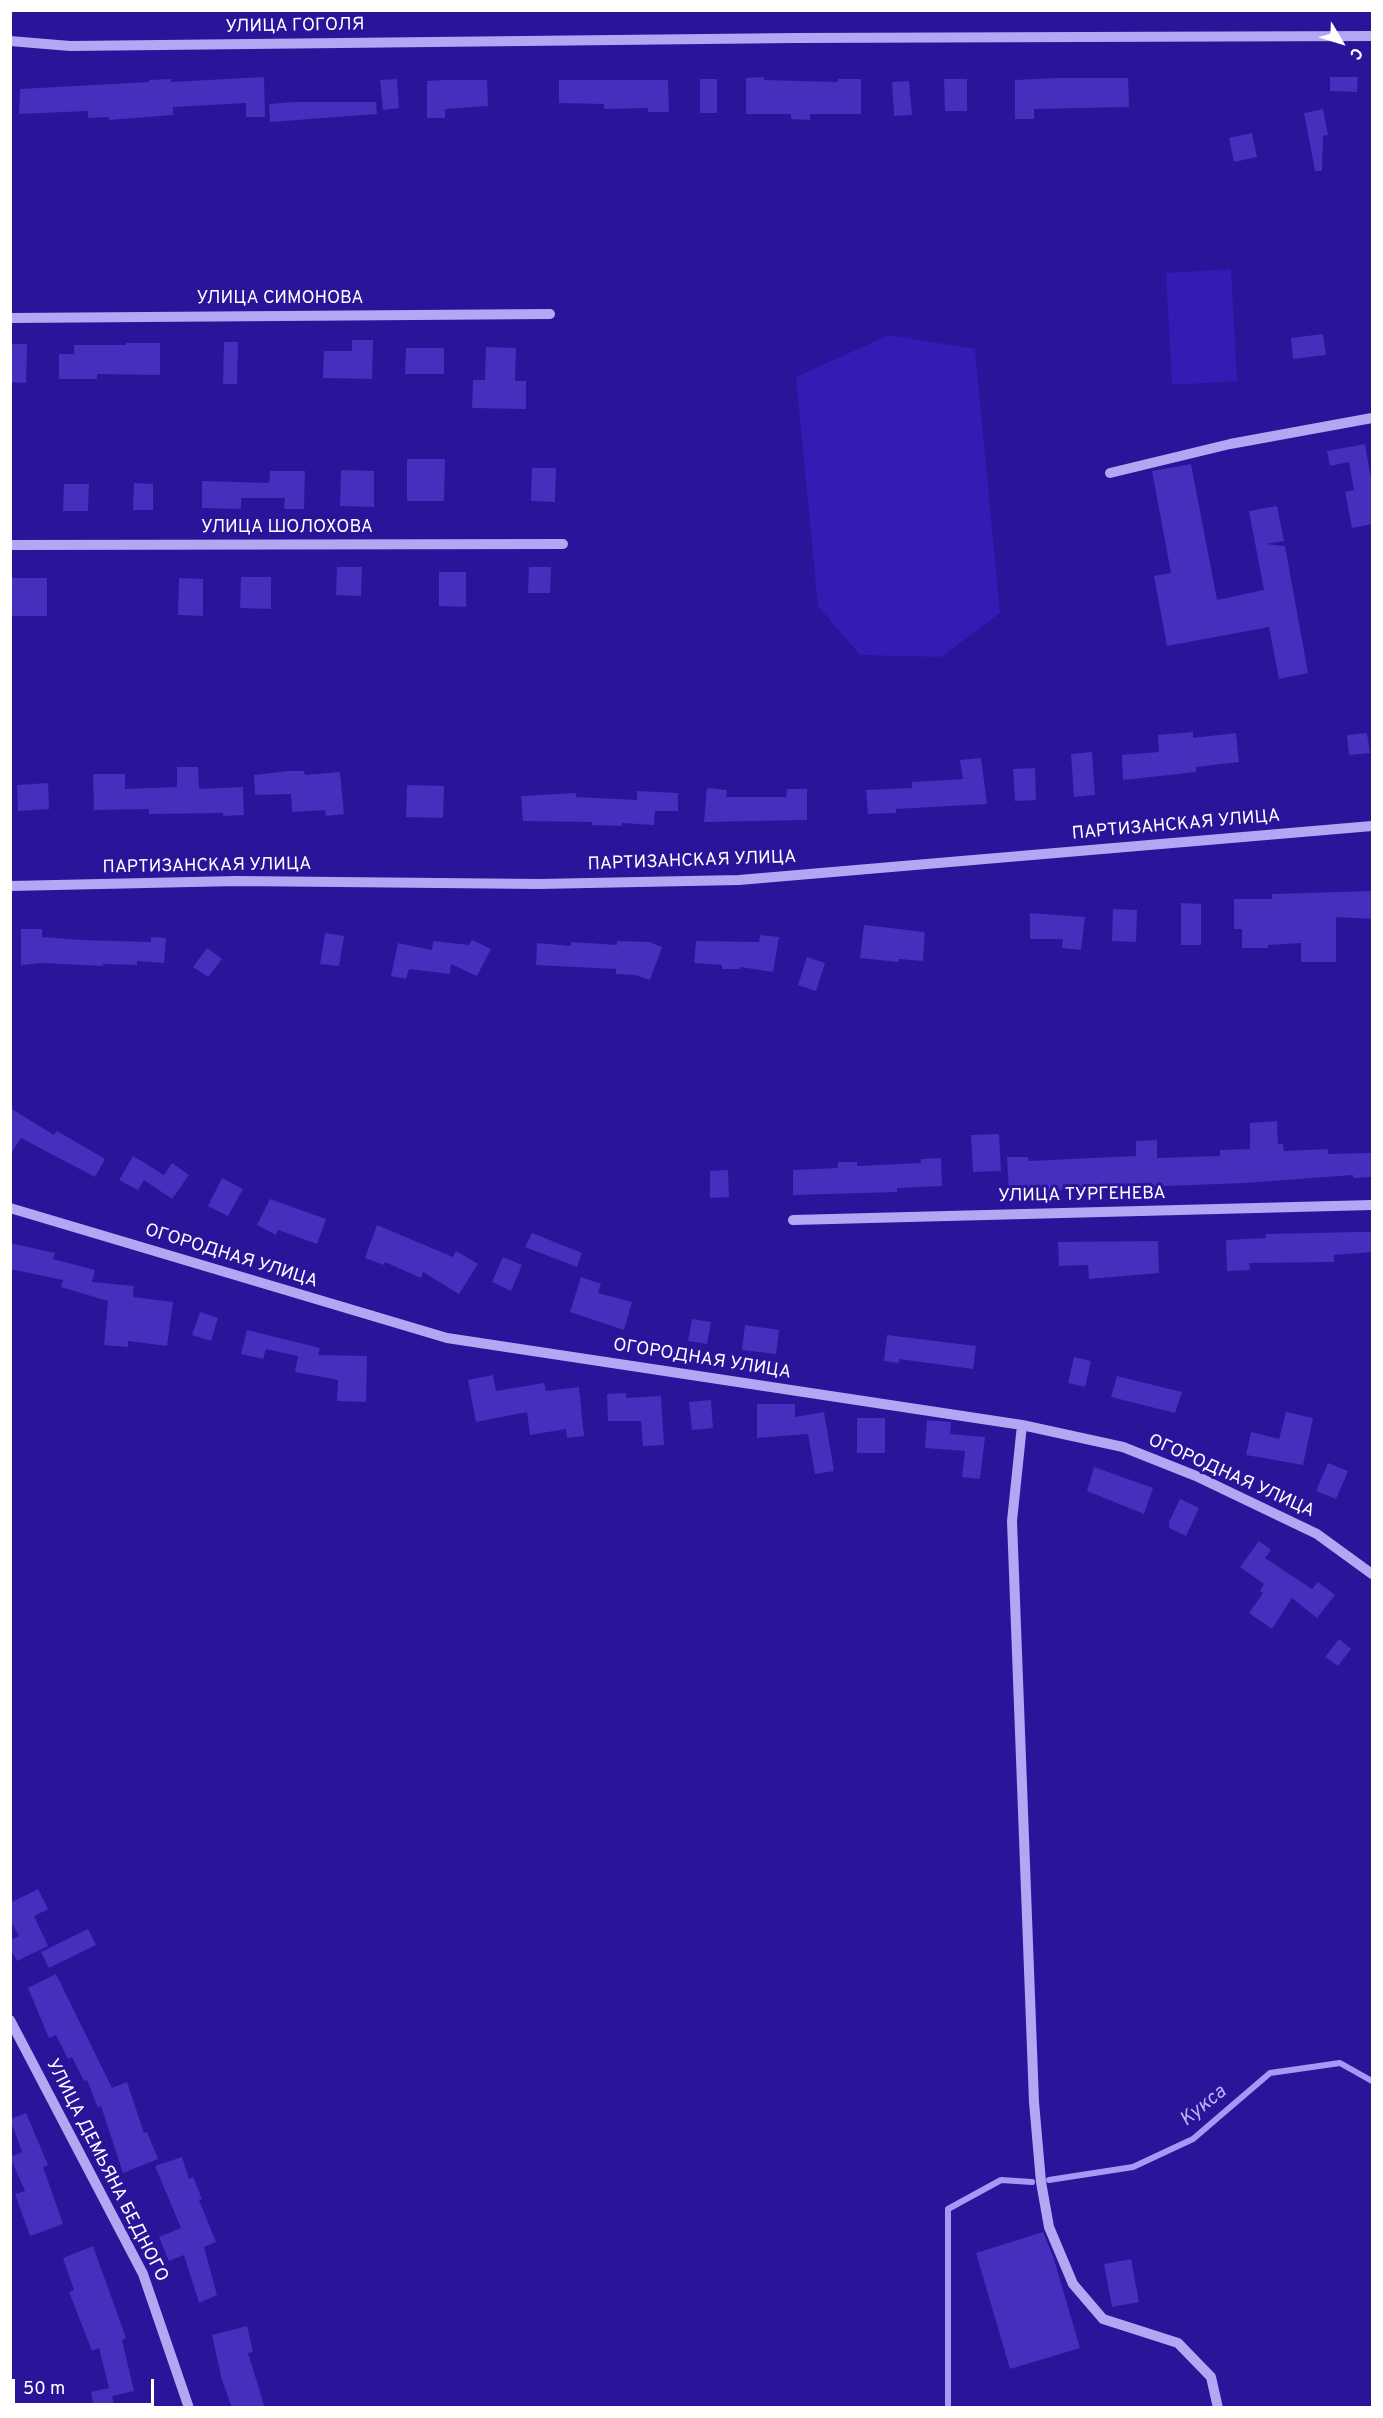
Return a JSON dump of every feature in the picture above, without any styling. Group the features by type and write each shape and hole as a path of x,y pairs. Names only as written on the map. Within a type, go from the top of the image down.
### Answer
{"street":[{"name":"УЛИЦА ГОГОЛЯ","path":"10,41 70,46 795,38 1372,36"},
{"name":"УЛИЦА СИМОНОВА","path":"10,318 550,314"},
{"path":"1110,473 1230,444 1372,418"},
{"name":"УЛИЦА ШОЛОХОВА","path":"10,545 563,544"},
{"name":"ПАРТИЗАНСКАЯ УЛИЦА","path":"10,886 237,881 539,884 739,880 1372,825"},
{"name":"УЛИЦА ТУРГЕНЕВА","path":"793,1220 1372,1205"},
{"name":"ОГОРОДНАЯ УЛИЦА","path":"10,1209 447,1338 1022,1425 1123,1447 1196,1476 1317,1534 1372,1574"},
{"path":"1022,1425 1012,1521 1034,2102 1041,2182 1049,2227 1073,2284 1102,2319 1178,2343 1211,2377 1218,2408"},
{"name":"УЛИЦА ДЕМЬЯНА БЕДНОГО","path":"10,2020 143,2274 189,2408"}],"shaded area":[{"path":"1231,269 1237,381 1172,385 1166,273"},
{"path":"889,335 975,349 1000,613 941,657 860,655 818,606 796,377"}],"building":[{"path":"264,77 265,117 246,117 246,103 173,107 173,115 109,120 109,117 88,118 88,111 19,114 20,89 149,82 149,80 171,79 171,82"},
{"path":"764,77 764,80 838,82 838,79 861,79 861,114 810,114 810,120 791,119 791,114 746,114 746,78"},
{"path":"1330,77 1358,77 1357,92 1330,91"},
{"path":"1128,78 1129,107 1034,109 1034,119 1015,119 1015,80"},
{"path":"397,79 399,108 383,110 380,80"},
{"path":"700,79 717,79 717,113 700,113"},
{"path":"944,79 967,79 967,111 945,111"},
{"path":"487,80 488,106 445,109 445,118 427,118 427,81"},
{"path":"559,80 668,80 669,112 648,112 648,108 604,109 604,104 559,103"},
{"path":"909,81 912,115 894,116 892,82"},
{"path":"376,102 377,114 270,122 269,104"},
{"path":"1323,109 1328,135 1323,136 1322,171 1315,171 1304,113"},
{"path":"1252,133 1257,157 1234,162 1229,138"},
{"path":"1323,334 1326,355 1293,359 1291,338"},
{"path":"352,340 373,340 372,379 323,378 324,351 352,351"},
{"path":"224,342 238,342 237,384 223,384"},
{"path":"126,343 160,343 160,375 97,374 97,379 59,379 59,354 74,354 74,345 126,345"},
{"path":"10,344 27,344 26,383 10,382"},
{"path":"486,347 516,348 515,381 526,381 526,409 472,408 473,380 485,380"},
{"path":"406,348 444,348 444,374 405,374"},
{"path":"1365,444 1372,485 1372,524 1352,528 1345,492 1354,490 1349,462 1330,466 1327,451"},
{"path":"407,459 445,459 444,501 407,501"},
{"path":"1191,464 1217,600 1264,590 1249,511 1277,506 1284,541 1266,544 1285,546 1308,673 1279,679 1269,627 1167,646 1154,576 1171,573 1152,471"},
{"path":"532,468 556,468 555,502 531,501"},
{"path":"341,470 374,471 374,507 340,506"},
{"path":"270,471 305,471 304,509 284,509 285,498 241,498 241,509 202,508 202,481 269,483"},
{"path":"134,483 153,484 153,510 133,510"},
{"path":"64,484 89,484 88,511 63,511"},
{"path":"337,567 362,567 361,596 336,595"},
{"path":"529,567 551,567 550,593 528,593"},
{"path":"439,572 466,572 466,607 439,606"},
{"path":"241,577 271,577 271,609 240,608"},
{"path":"10,578 47,578 47,616 10,616"},
{"path":"179,578 203,579 203,616 178,615"},
{"path":"1193,732 1193,738 1236,733 1239,762 1196,767 1196,772 1123,780 1122,755 1159,752 1158,735"},
{"path":"1367,733 1370,753 1349,755 1347,735"},
{"path":"1092,752 1095,795 1074,797 1071,754"},
{"path":"981,758 987,804 896,809 896,813 868,814 866,790 912,788 912,782 963,779 960,760"},
{"path":"177,767 198,767 199,789 243,787 244,815 149,814 149,809 94,810 93,774 125,774 125,789 177,787"},
{"path":"1035,768 1036,800 1015,801 1013,769"},
{"path":"304,771 305,775 340,772 344,814 326,816 325,810 292,812 291,794 255,795 254,775"},
{"path":"48,783 49,809 18,811 17,785"},
{"path":"407,785 444,786 443,818 406,817"},
{"path":"707,788 727,790 726,797 786,797 787,789 807,789 807,820 704,822"},
{"path":"637,791 678,793 678,811 655,811 654,825 622,823 622,826 592,825 592,822 523,821 521,796 576,793 576,797 637,800"},
{"path":"1372,891 1372,919 1336,917 1336,962 1301,962 1301,943 1268,945 1268,948 1242,948 1242,929 1234,929 1234,899 1272,899 1272,894"},
{"path":"1181,903 1201,904 1201,945 1181,945"},
{"path":"1113,909 1137,910 1136,942 1112,941"},
{"path":"1030,913 1085,917 1081,950 1062,948 1063,939 1030,939"},
{"path":"864,925 925,932 923,961 899,959 898,962 860,958"},
{"path":"21,929 42,929 42,937 81,940 151,942 151,937 166,938 164,963 137,961 137,965 43,963 21,965"},
{"path":"325,933 344,936 339,966 320,964"},
{"path":"760,935 779,937 773,972 740,967 740,969 722,969 722,965 694,963 696,941 759,942"},
{"path":"472,940 491,949 477,976 451,964 450,974 409,969 406,979 391,976 398,943 432,950 433,941 469,945"},
{"path":"617,941 649,942 662,947 650,980 635,975 616,974 616,969 536,965 537,943 571,946 571,942 617,945"},
{"path":"207,948 222,959 208,977 193,967"},
{"path":"807,957 825,963 816,991 798,985"},
{"path":"10,1108 54,1135 57,1131 105,1159 95,1177 21,1138 10,1155"},
{"path":"1277,1121 1278,1144 1283,1144 1284,1151 1328,1149 1328,1154 1372,1153 1372,1177 1353,1178 1353,1175 1244,1183 1009,1192 1007,1157 1028,1157 1029,1161 1136,1156 1136,1141 1157,1140 1157,1158 1220,1156 1220,1150 1250,1149 1250,1123"},
{"path":"999,1134 1001,1171 973,1172 971,1135"},
{"path":"133,1156 164,1175 172,1163 189,1175 172,1199 144,1180 138,1190 119,1180"},
{"path":"941,1158 942,1186 897,1188 897,1192 793,1195 793,1170 838,1168 838,1162 857,1162 857,1166 921,1163 921,1159"},
{"path":"728,1170 729,1197 710,1198 710,1171"},
{"path":"222,1178 243,1189 228,1216 208,1206"},
{"path":"270,1199 326,1219 317,1244 278,1230 276,1235 257,1225"},
{"path":"377,1225 453,1257 456,1251 478,1264 459,1294 423,1272 421,1278 385,1262 384,1265 365,1258"},
{"path":"1372,1232 1372,1252 1334,1255 1334,1262 1249,1263 1250,1270 1227,1271 1226,1240 1266,1238 1266,1234"},
{"path":"532,1233 582,1253 577,1267 525,1247"},
{"path":"1158,1241 1159,1273 1089,1279 1088,1265 1059,1266 1058,1242"},
{"path":"10,1243 55,1253 53,1259 95,1270 92,1282 134,1286 133,1297 173,1302 167,1346 128,1341 128,1347 104,1345 108,1301 61,1287 63,1280 10,1269"},
{"path":"503,1257 522,1265 511,1291 492,1282"},
{"path":"581,1277 601,1284 598,1293 632,1302 624,1330 570,1312"},
{"path":"200,1312 218,1318 211,1341 192,1335"},
{"path":"692,1319 711,1322 707,1344 688,1341"},
{"path":"745,1325 779,1330 776,1354 742,1350"},
{"path":"247,1330 320,1348 318,1355 367,1356 366,1402 337,1401 338,1380 295,1372 298,1356 266,1349 263,1359 241,1354"},
{"path":"887,1335 976,1346 973,1369 899,1359 899,1363 884,1361"},
{"path":"1074,1357 1091,1361 1085,1387 1068,1383"},
{"path":"493,1375 496,1391 544,1383 546,1391 579,1387 584,1436 567,1438 566,1429 530,1435 527,1412 476,1422 468,1380"},
{"path":"1117,1376 1182,1392 1175,1413 1111,1397"},
{"path":"626,1393 626,1398 661,1396 664,1445 643,1446 641,1421 608,1421 607,1394"},
{"path":"711,1400 713,1428 692,1430 689,1402"},
{"path":"757,1404 795,1404 795,1417 824,1412 834,1471 815,1474 808,1434 757,1438"},
{"path":"1286,1412 1313,1418 1303,1465 1246,1455 1251,1432 1279,1439"},
{"path":"857,1418 885,1418 885,1453 857,1453"},
{"path":"927,1420 951,1422 950,1434 985,1437 980,1479 962,1477 965,1451 925,1448"},
{"path":"1328,1463 1348,1471 1336,1499 1316,1491"},
{"path":"1094,1467 1153,1488 1144,1514 1087,1491"},
{"path":"1180,1499 1199,1508 1186,1536 1169,1528 1169,1522"},
{"path":"1259,1541 1271,1550 1265,1558 1312,1589 1318,1582 1335,1595 1317,1618 1292,1598 1272,1629 1249,1613 1263,1593 1260,1591 1264,1584 1240,1567"},
{"path":"1339,1639 1351,1649 1338,1666 1325,1657"},
{"path":"38,1889 48,1909 34,1916 48,1946 17,1961 10,1948 10,1940 19,1936 10,1920 10,1903"},
{"path":"88,1929 96,1945 49,1968 41,1952"},
{"path":"56,1974 112,2088 127,2082 144,2133 147,2132 158,2159 123,2173 101,2106 98,2108 87,2080 84,2081 72,2057 68,2059 56,2035 49,2038 28,1988"},
{"path":"26,2113 48,2165 43,2167 63,2224 30,2236 15,2194 25,2191 10,2157 22,2152 10,2119"},
{"path":"182,2157 189,2179 193,2177 202,2199 199,2200 216,2242 204,2247 217,2295 199,2303 184,2255 169,2261 159,2237 181,2228 155,2166"},
{"path":"1043,2232 1053,2256 1080,2348 1010,2369 976,2253"},
{"path":"93,2246 126,2338 122,2340 134,2391 112,2396 115,2408 94,2408 91,2392 109,2388 99,2348 92,2351 69,2292 74,2290 63,2258"},
{"path":"1131,2259 1139,2302 1112,2307 1104,2264"},
{"path":"247,2326 253,2352 248,2353 265,2408 232,2408 222,2380 212,2335"}],"waterway":[{"name":"Кукса","path":"1049,2180 1133,2167 1193,2139 1270,2073 1340,2063 1372,2081"},
{"name":"Кукса","path":"948,2408 948,2209 1001,2180 1032,2182"}]}
